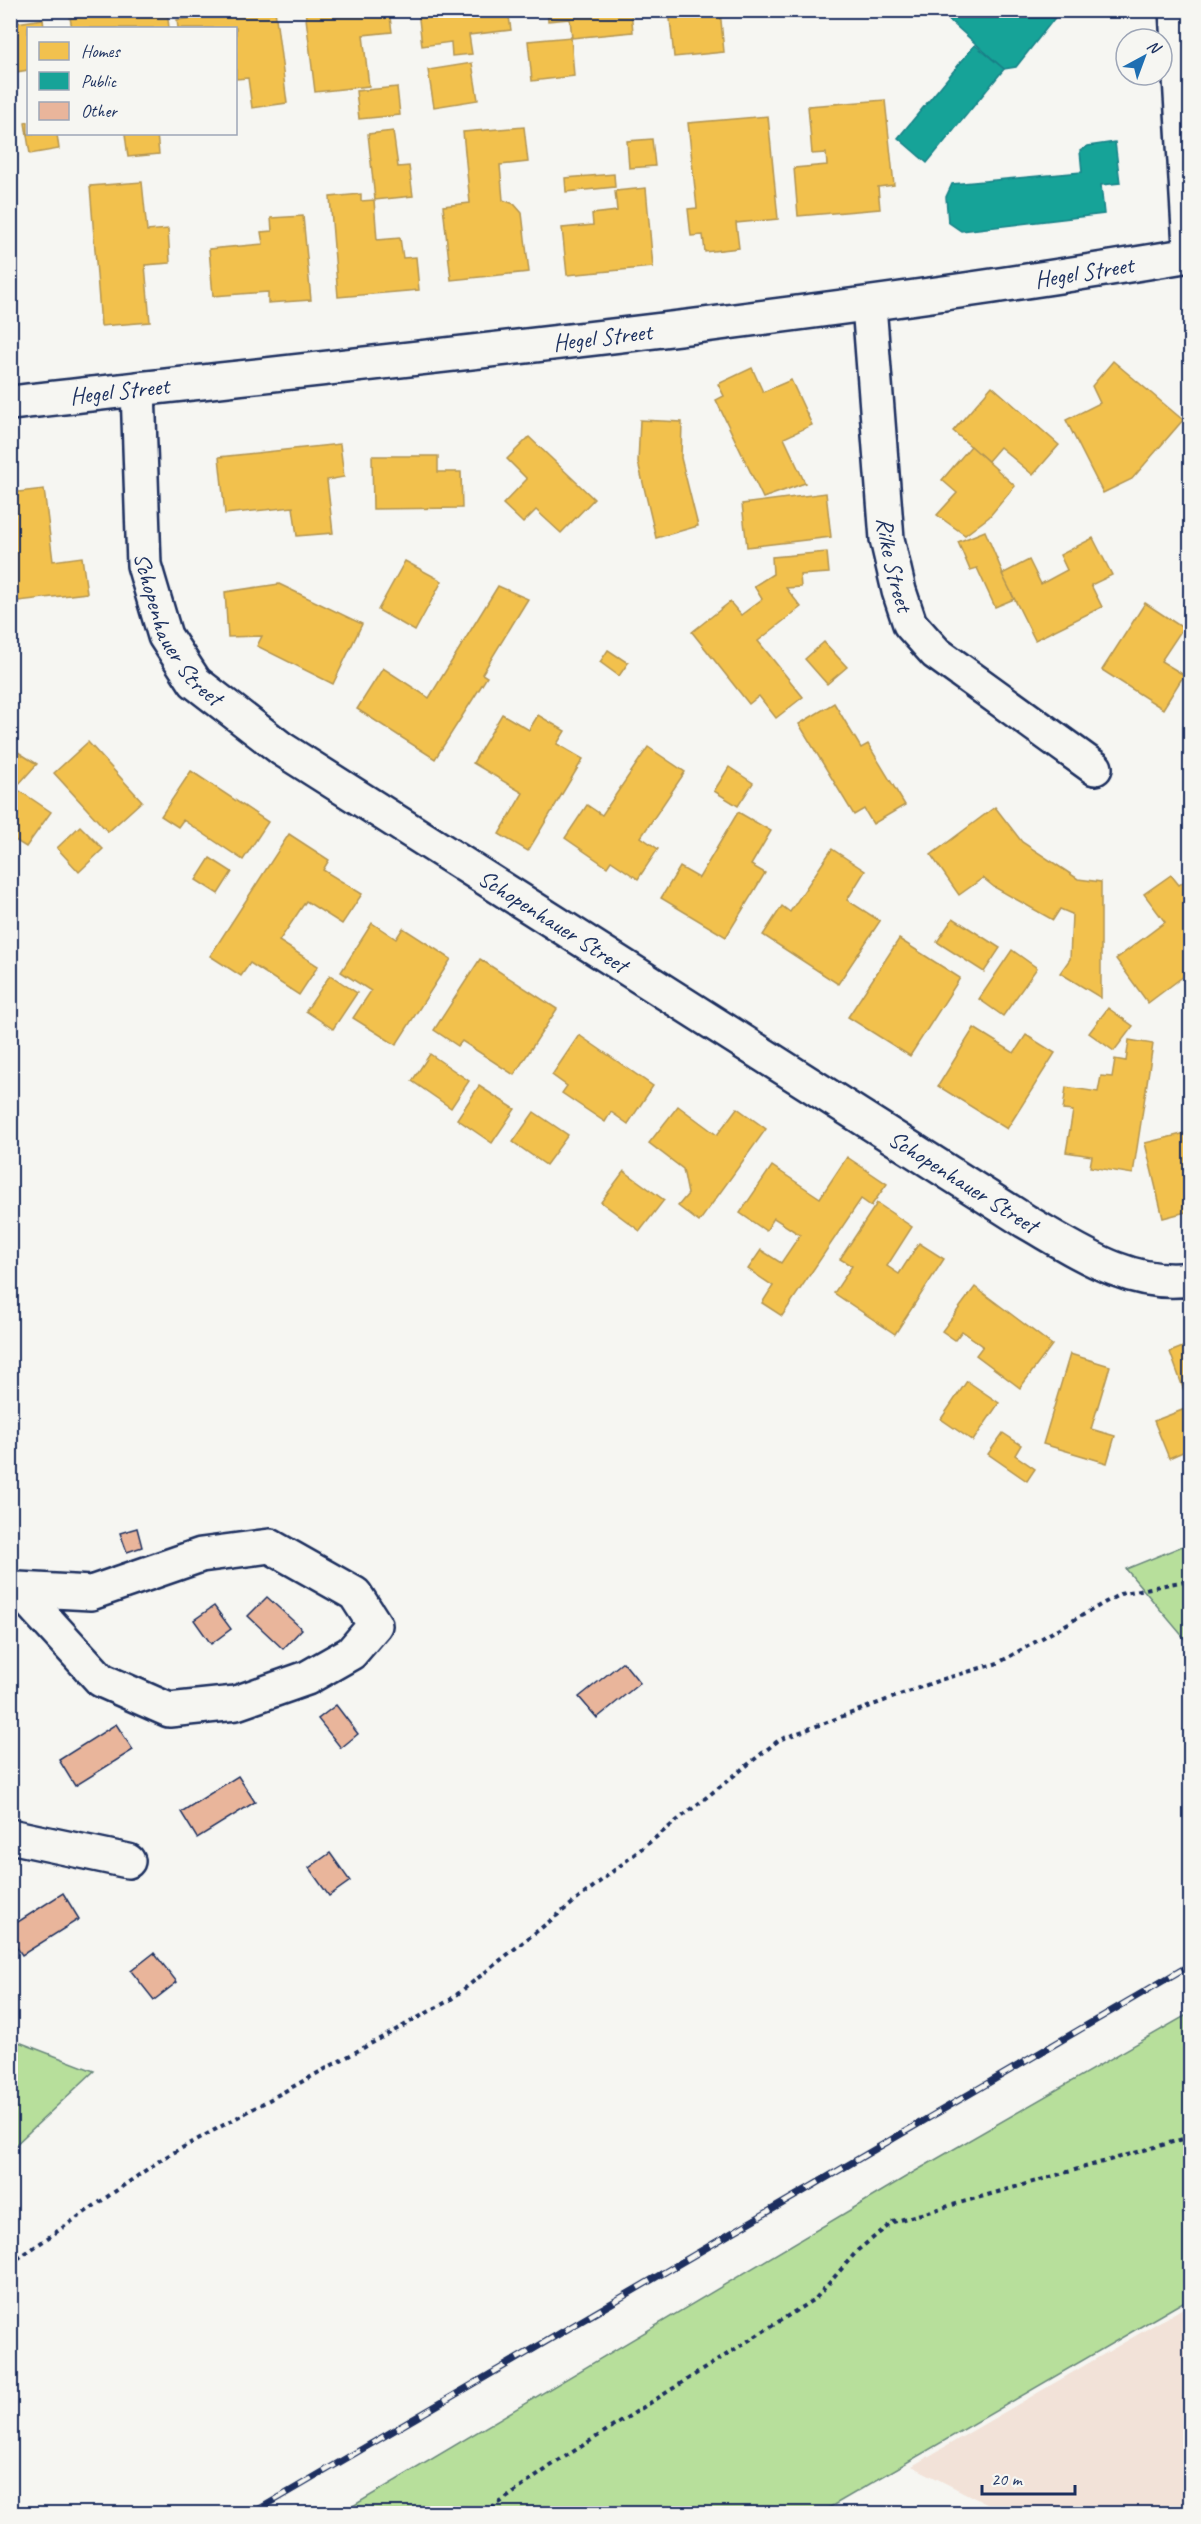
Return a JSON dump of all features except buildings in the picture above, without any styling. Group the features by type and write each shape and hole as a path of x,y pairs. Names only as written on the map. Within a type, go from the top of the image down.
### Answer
{"street":[{"path":"1176,10 1191,246"},
{"name":"Hegel Street","path":"10,403 869,305 1015,285 1191,255"},
{"name":"Rilke Street","path":"869,305 887,539 899,591 910,624 936,653 1095,768"},
{"name":"Schopenhauer Street","path":"138,389 144,565 165,636 195,682 282,749 1025,1221 1093,1260 1133,1275 1174,1281 1191,1279"},
{"path":"270,1546 355,1594 375,1625 351,1653 307,1678 236,1703 169,1710 101,1680 14,1589 91,1593 201,1555 270,1546"},
{"path":"10,1836 128,1861"}],"path":[{"path":"10,2264 162,2159 450,2000 778,1740 940,1680 998,1663 1120,1594 1191,1580"},
{"path":"484,2514 552,2465 816,2298 858,2250 893,2222 1191,2137"}],"shaded area":[{"path":"1190,2304 1190,2513 1004,2513 912,2466"}],"green space":[{"path":"1190,1543 1190,1645 1126,1569"},
{"path":"1190,2013 1190,2298 820,2513 341,2513 914,2172"},
{"path":"10,2039 94,2071 11,2149"}],"railway":[{"path":"251,2514 1190,1965"}]}
